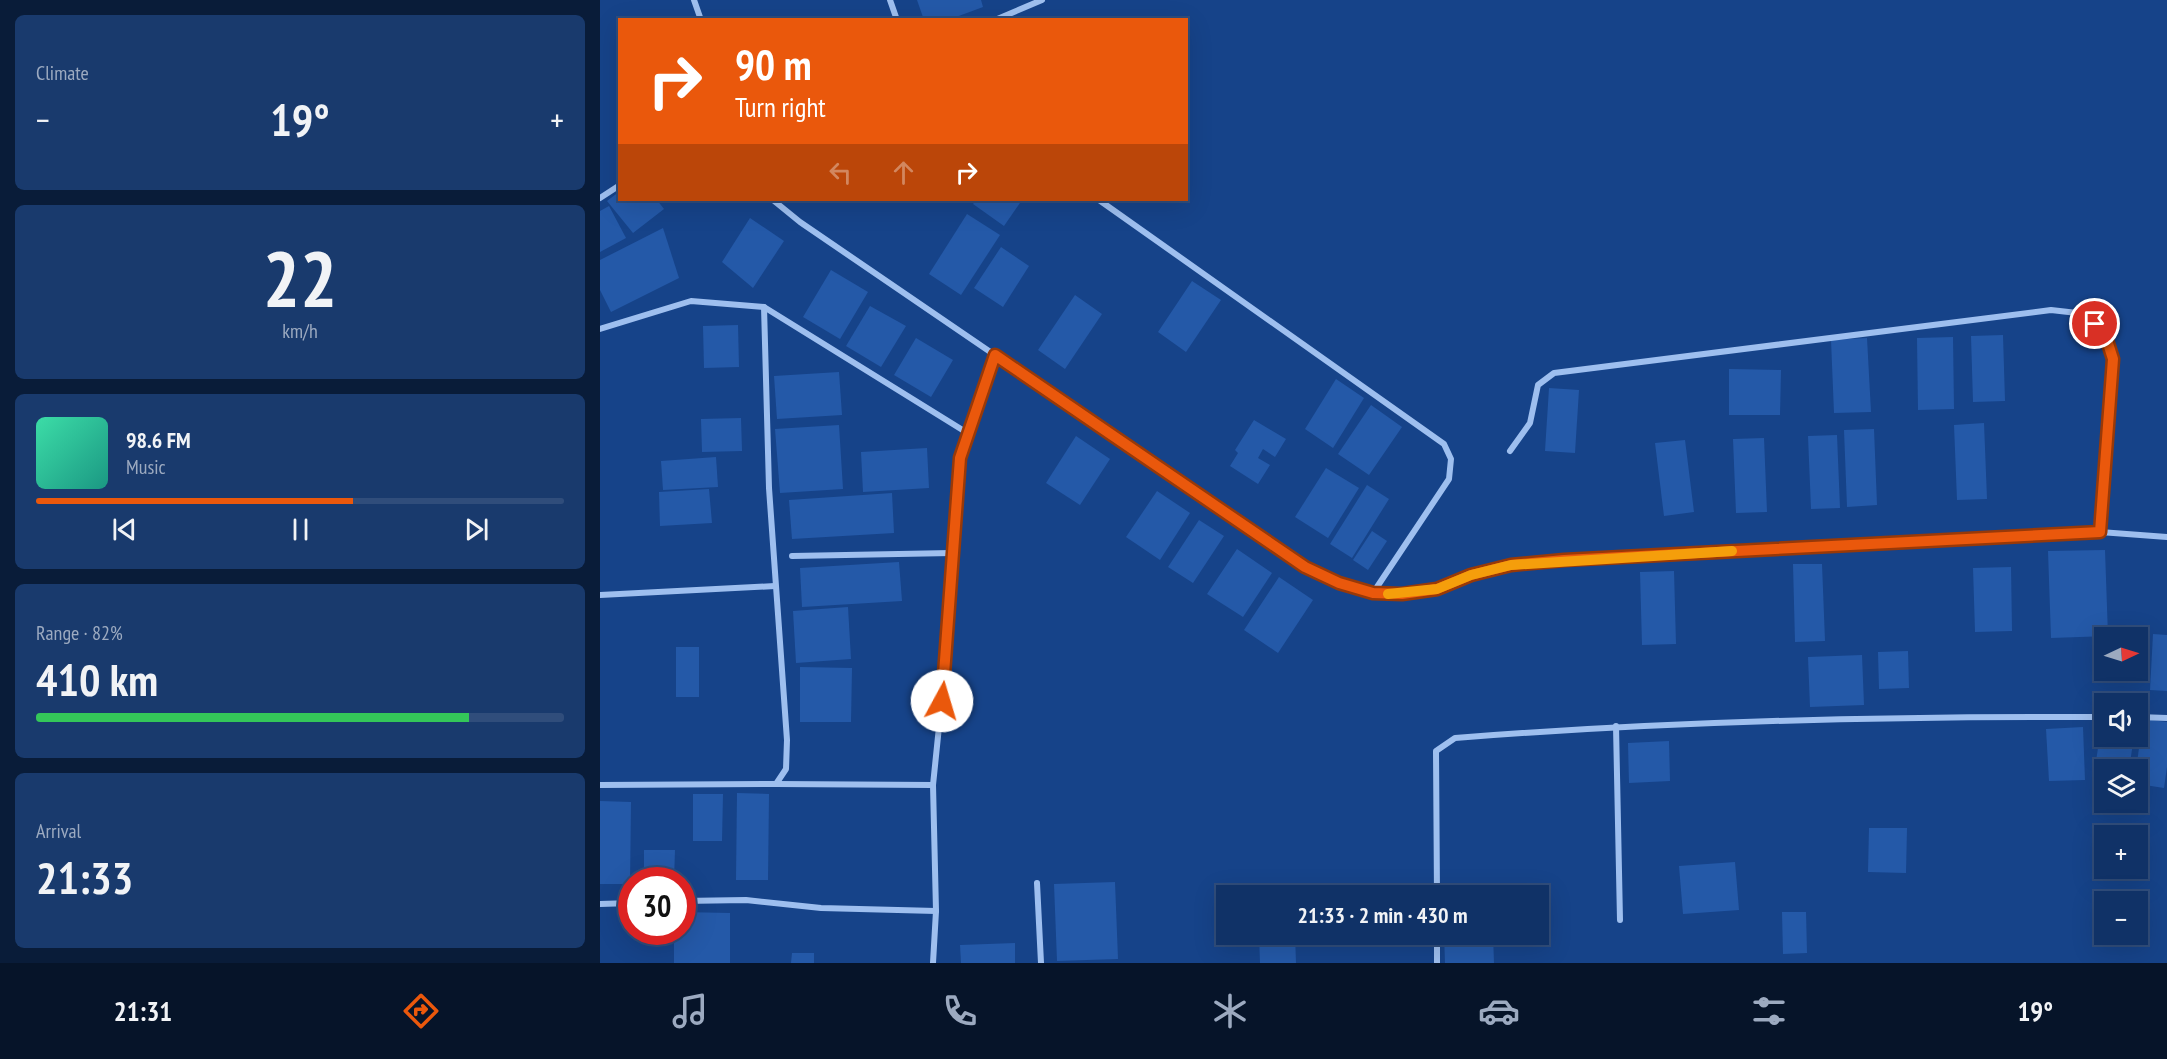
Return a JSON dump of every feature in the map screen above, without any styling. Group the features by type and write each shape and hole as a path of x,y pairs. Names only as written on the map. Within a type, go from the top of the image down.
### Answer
{"street":[{"path":"694,0 700,18"},
{"path":"890,0 896,18"},
{"path":"1000,18 1042,0"},
{"path":"600,198 618,186"},
{"path":"774,201 800,222 1305,567 1339,583 1373,593 1402,594 1437,589 1471,575 1511,565 1564,560 2100,532 2167,537"},
{"path":"1100,201 1444,444 1451,459 1449,479 1373,593"},
{"path":"600,329 691,301 764,307 969,434"},
{"path":"764,307 766,409 775,586 784,677 787,757 786,770 776,784"},
{"path":"1510,451 1530,423 1538,385 1554,373 2051,310 2086,314 2105,334 2113,359 2100,532"},
{"path":"933,963 936,911 933,785 946,659 960,458 995,355"},
{"path":"792,556 952,553"},
{"path":"600,595 775,586"},
{"path":"1437,885 1436,751 1455,738 1616,726 1992,717 2094,717"},
{"path":"2148,717 2167,718"},
{"path":"1616,726 1620,920"},
{"path":"600,785 933,785"},
{"path":"1037,883 1041,963"},
{"path":"696,901 746,900 820,908 936,911"},
{"path":"600,904 618,903"},
{"path":"1437,945 1437,963"}],"building":[{"path":"917,0 981,0 983,7 953,18 923,18"},
{"path":"618,193 618,201 658,201 664,209 633,233 607,201"},
{"path":"975,201 1021,201 1004,226 973,204"},
{"path":"609,206 626,238 600,252 600,211"},
{"path":"967,214 1000,235 961,295 929,274"},
{"path":"750,218 784,241 753,288 722,262"},
{"path":"663,228 679,278 611,312 600,290 600,260"},
{"path":"1001,247 1029,266 1003,307 974,288"},
{"path":"831,270 868,292 840,339 803,317"},
{"path":"1192,281 1221,300 1186,352 1158,332"},
{"path":"1075,295 1102,314 1065,369 1038,350"},
{"path":"870,306 906,326 881,367 846,346"},
{"path":"738,325 739,367 704,368 703,326"},
{"path":"2003,335 2005,401 1973,402 1971,336"},
{"path":"1953,337 1954,409 1918,410 1917,338"},
{"path":"916,338 953,360 931,397 894,375"},
{"path":"1867,338 1871,412 1834,413 1831,340"},
{"path":"1729,369 1781,370 1780,415 1729,415"},
{"path":"839,372 842,415 777,419 774,376"},
{"path":"1336,379 1364,398 1333,448 1305,429"},
{"path":"1549,388 1579,390 1575,453 1545,451"},
{"path":"1371,405 1402,427 1369,475 1338,454"},
{"path":"741,418 742,451 702,452 701,419"},
{"path":"1254,420 1286,439 1275,457 1263,449 1258,458 1270,465 1258,484 1230,466 1238,453 1235,450"},
{"path":"1984,423 1987,499 1957,500 1954,425"},
{"path":"839,425 843,489 780,493 775,429"},
{"path":"1874,429 1877,505 1847,507 1844,430"},
{"path":"1837,435 1840,508 1811,509 1808,436"},
{"path":"1076,436 1110,459 1080,505 1046,483"},
{"path":"1764,438 1767,512 1736,513 1733,439"},
{"path":"1685,440 1694,512 1664,516 1655,443"},
{"path":"927,448 929,488 863,492 861,452"},
{"path":"716,457 718,487 663,490 661,461"},
{"path":"1326,468 1359,488 1328,538 1295,517"},
{"path":"1367,485 1389,499 1352,558 1330,544"},
{"path":"709,489 712,523 660,526 659,492"},
{"path":"1157,491 1190,513 1160,560 1126,537"},
{"path":"892,493 894,533 792,539 789,500"},
{"path":"1199,520 1224,536 1193,583 1168,567"},
{"path":"1372,531 1387,541 1368,570 1353,560"},
{"path":"1237,549 1272,573 1243,617 1207,594"},
{"path":"2105,550 2108,627 2094,627 2094,636 2051,638 2048,551"},
{"path":"899,562 902,601 802,607 800,568"},
{"path":"1793,564 1822,564 1825,641 1795,642"},
{"path":"2011,567 2012,631 1975,632 1973,568"},
{"path":"1674,571 1676,644 1642,645 1640,572"},
{"path":"1279,577 1313,600 1278,653 1244,630"},
{"path":"848,607 851,659 796,663 793,611"},
{"path":"2153,634 2167,635 2167,691 2150,690"},
{"path":"676,647 699,647 699,697 676,697"},
{"path":"1908,651 1909,688 1879,689 1878,652"},
{"path":"1862,655 1864,705 1810,707 1808,657"},
{"path":"800,667 852,668 851,722 800,722"},
{"path":"2148,720 2167,722 2167,767 2164,788 2148,786 2148,759 2138,759 2139,747 2148,747"},
{"path":"2083,727 2085,780 2049,781 2046,729"},
{"path":"1669,741 1670,781 1629,783 1628,743"},
{"path":"2098,747 2132,747 2131,759 2096,759"},
{"path":"737,793 769,794 768,880 736,880"},
{"path":"693,794 723,794 722,841 693,841"},
{"path":"600,801 631,802 630,867 618,867 618,884 600,884"},
{"path":"1869,828 1907,828 1906,873 1868,872"},
{"path":"644,850 675,850 674,867 644,867"},
{"path":"1735,862 1739,910 1683,914 1679,866"},
{"path":"1115,882 1118,959 1057,961 1054,884"},
{"path":"696,912 730,913 730,963 674,963 674,945 696,945"},
{"path":"1782,912 1806,912 1807,953 1783,954"},
{"path":"1015,943 1015,963 961,963 960,945"},
{"path":"1259,945 1295,945 1296,963 1260,963"},
{"path":"1444,945 1493,945 1494,963 1445,963"},
{"path":"792,953 814,953 814,963 791,963"}],"slow traffic":[{"path":"1388,594 1437,589 1471,575 1511,565 1732,551"}],"route":[{"path":"942,701 960,458 995,355 1305,567 1339,583 1373,593 1402,594 1437,589 1471,575 1511,565 1564,560 2100,532 2113,359 2105,334 2095,324"}]}
